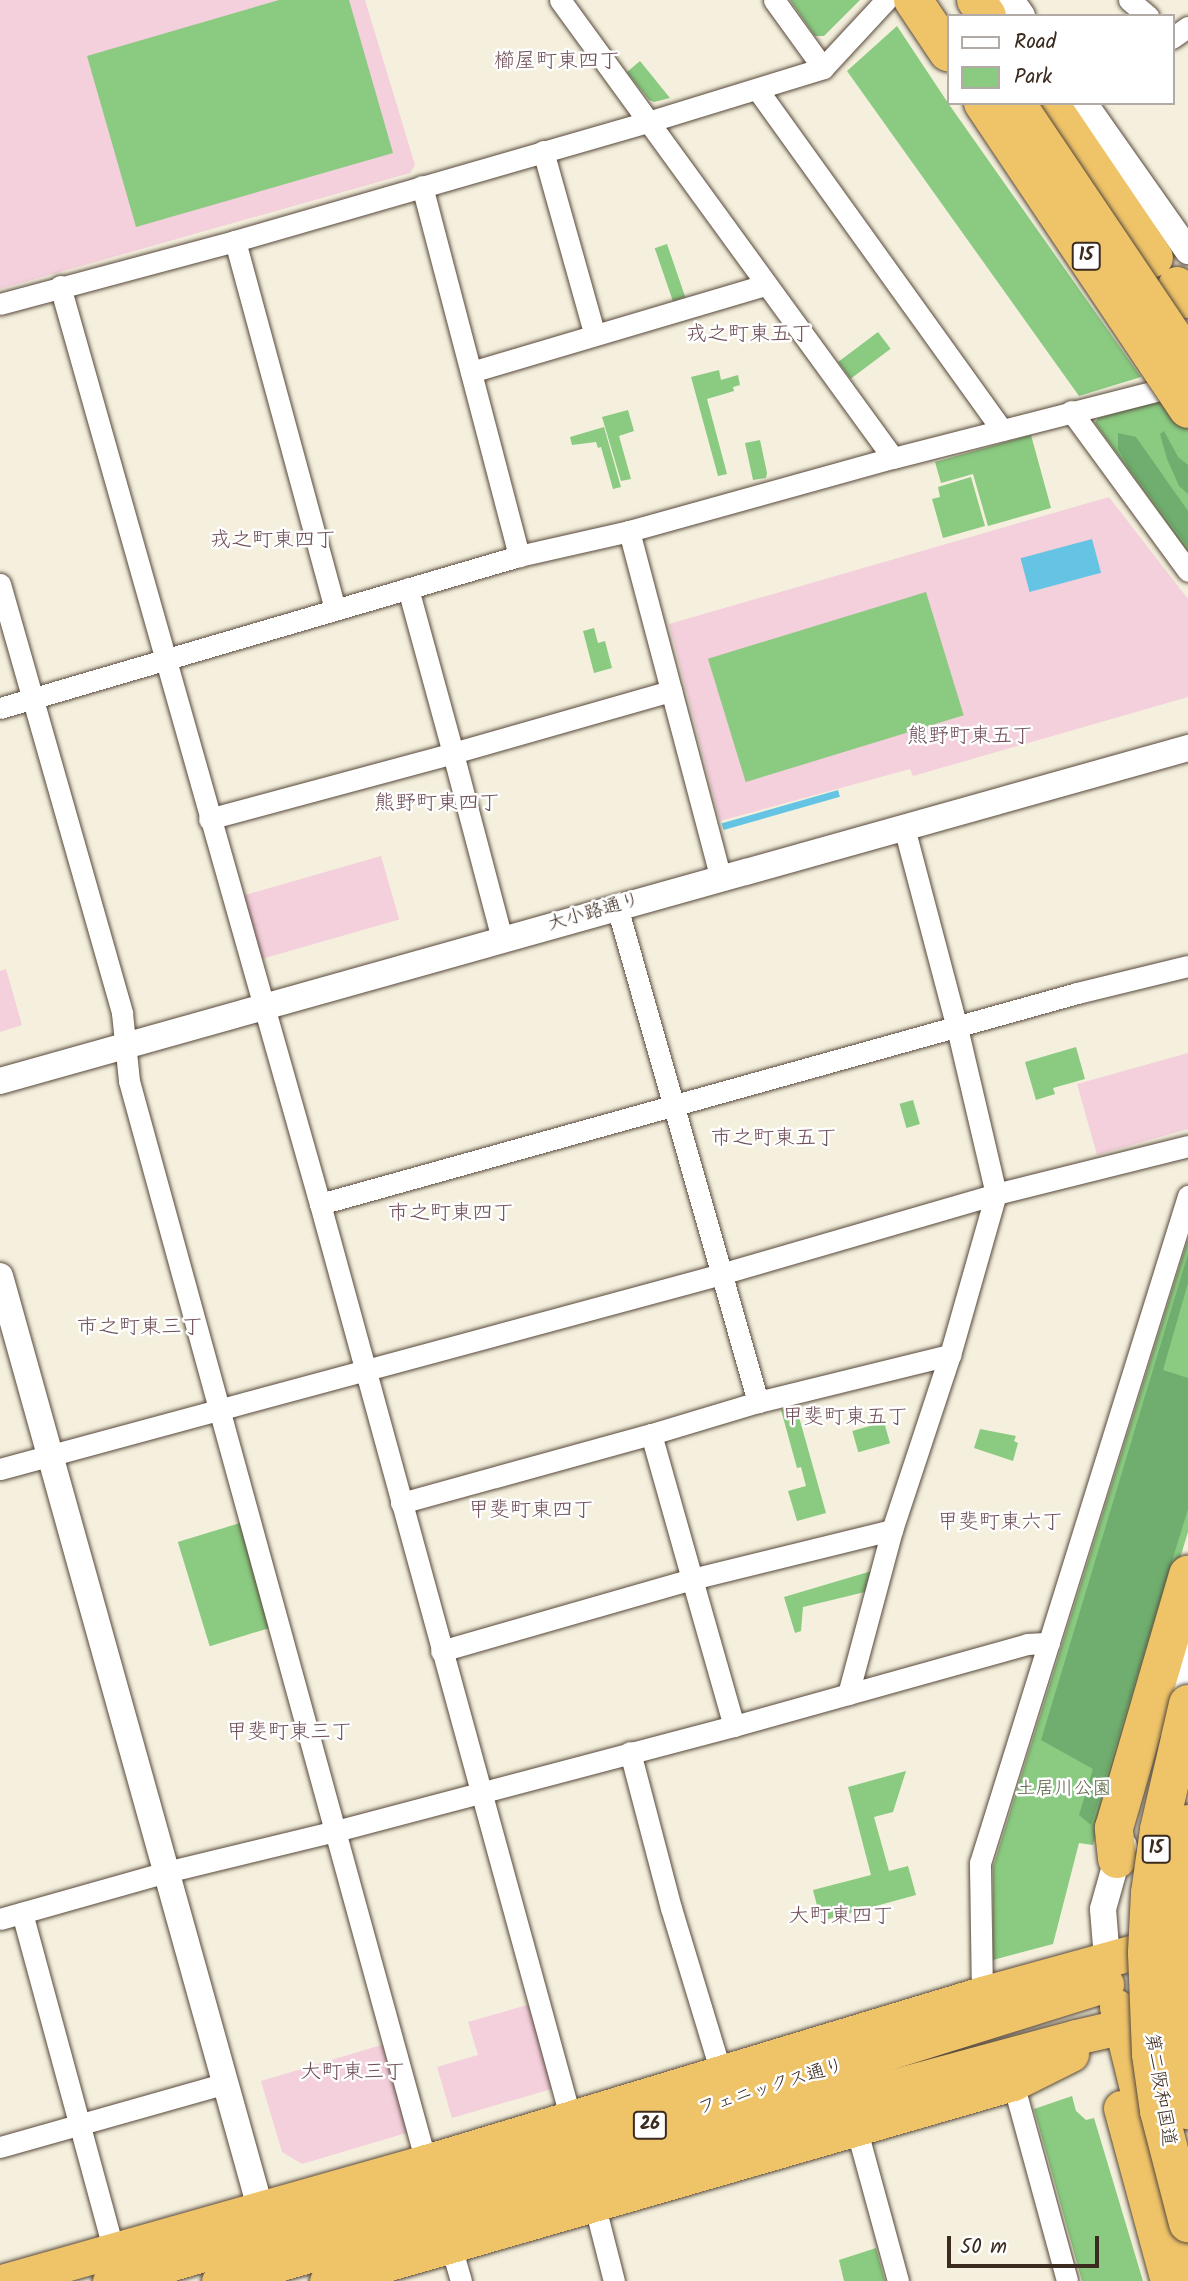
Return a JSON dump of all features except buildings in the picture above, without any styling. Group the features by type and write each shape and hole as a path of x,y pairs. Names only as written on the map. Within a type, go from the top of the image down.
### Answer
{"highway":[{"path":"913,0 946,49"},
{"name":"15","path":"984,105 1188,410"},
{"path":"1051,105 1177,273"},
{"name":"15","path":"1051,105 1188,359"},
{"name":"15","path":"1117,1859 1114,1828 1188,1575"},
{"name":"15","path":"1180,1979 1150,1894 1167,1790 1188,1704"},
{"name":"15","path":"1180,1979 1178,1890 1188,1824"},
{"name":"26","path":"5,2281 115,2270 271,2247 438,2203 843,2083 982,1994 1109,1971 1188,1937"},
{"path":"1109,1971 1121,2028 1181,2228 1188,2269"},
{"name":"フェニックス通り","path":"843,2083 1109,1971 1180,1979"},
{"name":"フェニックス通り","path":"219,2281 271,2247 438,2203 843,2083 1121,2028 1180,1979"},
{"name":"第二阪和国道","path":"1180,1979 1188,2110"},
{"name":"第二阪和国道","path":"1180,1979 1159,2111 1181,2228 1185,2281"},
{"path":"1121,2028 1117,2093 1168,2281"},
{"name":"26","path":"582,2161 721,2073 843,2083 1013,2083 1121,2028"},
{"name":"26","path":"327,2281 438,2203"}],"street":[{"path":"561,0 764,285 893,458"},
{"path":"774,0 823,68"},
{"path":"0,304 235,241 648,122 823,68 886,0"},
{"path":"924,0 946,29"},
{"path":"1129,0 1146,14"},
{"path":"757,89 1002,430"},
{"path":"1004,105 1188,351"},
{"path":"543,151 594,333"},
{"path":"422,186 519,556"},
{"path":"235,241 335,610"},
{"path":"471,372 594,333 764,285"},
{"path":"60,286 164,662 320,1204 614,2281"},
{"path":"0,708 519,556 629,531 893,458 1188,383"},
{"path":"1071,411 1188,571"},
{"path":"629,531 721,878"},
{"path":"0,584 30,699 122,1013 129,1081 222,1408 461,2281"},
{"path":"408,588 502,939"},
{"path":"209,819 671,691"},
{"name":"大小路通り","path":"0,1081 1188,748"},
{"path":"848,1694 892,1530 950,1355 996,1194 957,1028 904,827"},
{"path":"617,907 758,1402"},
{"path":"320,1204 1077,993 1188,966"},
{"path":"0,1469 721,1274 996,1194 1188,1146"},
{"path":"982,1994 980,1863 1188,1196"},
{"path":"0,1276 223,2084 271,2247"},
{"path":"401,1503 758,1402 950,1355"},
{"path":"651,1434 734,1726"},
{"path":"441,1651 692,1579 892,1530"},
{"path":"0,1919 166,1872 336,1831 734,1726 1027,1644 1049,1643"},
{"path":"1109,1971 1103,1909 1117,1859 1133,1831 1188,1654"},
{"path":"630,1752 671,1908 721,2073"},
{"path":"22,1913 115,2270"},
{"path":"843,2083 898,2281"},
{"path":"1013,2083 1067,2281"},
{"path":"0,2147 223,2084"}],"shaded area":[{"path":"0,0 365,0 415,165 410,173 0,289"},
{"path":"1109,497 1188,599 1188,697 913,776 910,769 720,821 669,624"},
{"path":"381,856 399,919 259,960 241,896"},
{"path":"6,969 22,1025 0,1032 0,971"},
{"path":"1188,1053 1188,1129 1097,1155 1077,1084"},
{"path":"531,2004 555,2088 452,2118 437,2067 478,2055 468,2022"},
{"path":"388,2043 413,2131 302,2164 282,2152 261,2081"}],"green space":[{"path":"279,0 349,0 393,153 136,227 87,56"},
{"path":"790,0 860,0 824,36 815,36"},
{"path":"897,26 946,100 946,105 949,105 1141,377 1079,396 847,71"},
{"path":"640,61 670,98 654,102 649,100 627,72"},
{"path":"667,244 685,297 673,301 655,248"},
{"path":"878,332 891,349 851,379 838,362"},
{"path":"719,370 721,380 738,375 740,385 733,387 734,391 707,399 727,474 718,476 691,377"},
{"path":"1162,400 1188,407 1188,552 1095,423 1098,418"},
{"path":"628,410 634,431 619,436 631,479 621,481 602,417"},
{"path":"604,427 621,487 613,489 601,447 598,448 596,442 572,445 570,437"},
{"path":"1164,431 1178,457 1188,465 1188,494 1179,486 1167,459 1160,434"},
{"path":"1118,433 1136,437 1188,511 1188,547 1128,466 1118,449"},
{"path":"1031,435 1051,508 988,526 973,474 941,483 935,462"},
{"path":"760,440 767,473 766,478 753,480 745,443"},
{"path":"971,477 985,526 943,538 932,499 940,497 938,487"},
{"path":"926,592 964,715 746,782 708,659"},
{"path":"594,628 598,643 605,641 612,668 594,673 583,631"},
{"path":"1076,1047 1085,1079 1053,1088 1055,1094 1036,1100 1025,1062"},
{"path":"913,1100 920,1124 906,1128 900,1104"},
{"name":"土居川公園","path":"1188,1239 1188,1532 1093,1845 1079,1843 1053,1944 993,1960 993,1867"},
{"path":"1188,1254 1188,1283 1163,1370 1188,1378 1188,1509 1091,1825 1079,1815 1093,1769 1041,1740"},
{"path":"792,1406 795,1418 799,1417 826,1513 797,1521 788,1491 806,1486 801,1467 797,1468 781,1410"},
{"path":"884,1422 890,1443 858,1452 852,1431"},
{"path":"980,1429 1016,1436 1014,1441 1018,1443 1013,1461 974,1448"},
{"path":"240,1523 272,1627 210,1646 178,1542"},
{"path":"875,1570 869,1591 803,1607 801,1631 795,1633 784,1597"},
{"path":"906,1771 893,1812 874,1817 889,1871 908,1866 916,1895 821,1921 813,1890 871,1875 848,1787"},
{"path":"1072,2096 1076,2111 1086,2120 1094,2118 1143,2281 1082,2281 1034,2109"},
{"path":"876,2248 885,2281 844,2281 839,2260"}],"water":[{"path":"1092,539 1101,573 1030,592 1021,558"},
{"path":"838,790 840,797 724,830 722,823"}],"district":[{"name":"櫛屋町東四丁","path":"557,62"},
{"name":"戎之町東五丁","path":"749,335"},
{"name":"戎之町東四丁","path":"273,541"},
{"name":"熊野町東五丁","path":"970,737"},
{"name":"熊野町東四丁","path":"437,804"},
{"name":"市之町東五丁","path":"774,1139"},
{"name":"市之町東四丁","path":"451,1214"},
{"name":"市之町東三丁","path":"140,1328"},
{"name":"甲斐町東五丁","path":"845,1418"},
{"name":"甲斐町東四丁","path":"531,1511"},
{"name":"甲斐町東六丁","path":"1000,1523"},
{"name":"甲斐町東三丁","path":"289,1733"},
{"name":"大町東四丁","path":"841,1917"},
{"name":"大町東三丁","path":"353,2073"}]}
